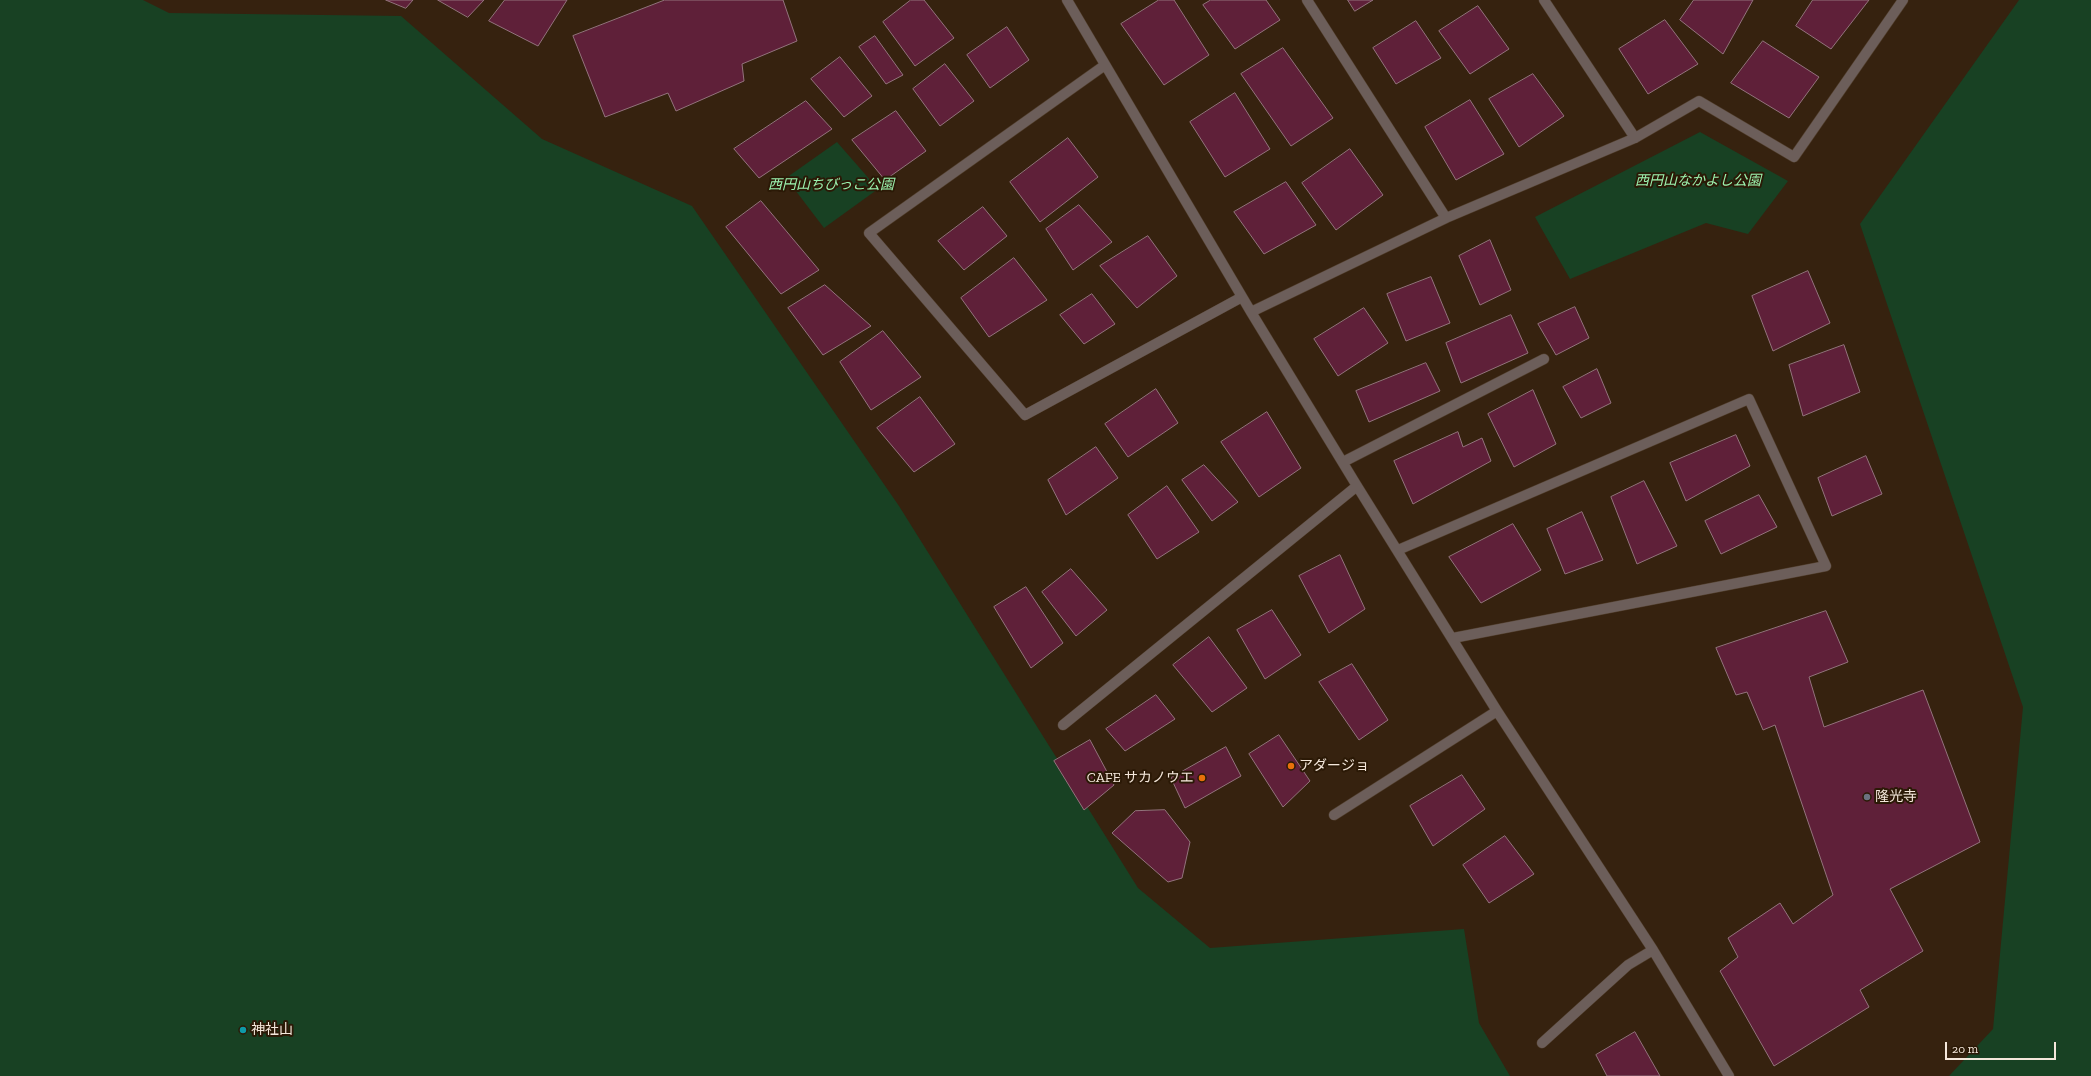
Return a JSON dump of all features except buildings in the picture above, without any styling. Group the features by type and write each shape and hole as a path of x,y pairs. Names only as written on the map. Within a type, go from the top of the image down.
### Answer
{"street":[{"path":"1067,0 1242,297 1357,486 1453,638 1497,711 1653,950 1729,1076"},
{"path":"1307,0 1446,218"},
{"path":"1544,0 1635,138"},
{"path":"1251,312 1446,218 1635,138 1699,102 1794,157 1903,0"},
{"path":"1105,65 869,233 1025,415 1242,297"},
{"path":"1343,462 1544,359"},
{"path":"1398,550 1749,399 1826,566 1453,638"},
{"path":"1062,725 1357,486"},
{"path":"1334,815 1497,711"},
{"path":"1542,1043 1628,964 1653,950"}],"green space":[{"name":"神社山","path":"0,0 143,0 169,13 401,16 542,139 692,206 899,506 1138,888 1210,948 1464,929 1479,1023 1510,1076 0,1076"},
{"path":"2019,0 2091,0 2091,1076 1949,1076 1993,1029 2023,707 1860,224"},
{"name":"西円山なかよし公園","path":"1700,132 1788,181 1748,234 1706,223 1570,279 1535,217"},
{"name":"西円山ちびっこ公園","path":"837,142 878,189 824,228 786,178"}],"place":[{"name":"アダージョ","path":"1291,766"},
{"name":"CAFE サカノウエ","path":"1202,778"},
{"name":"隆光寺","path":"1867,797"},
{"name":"神社山","path":"243,1030"}]}
